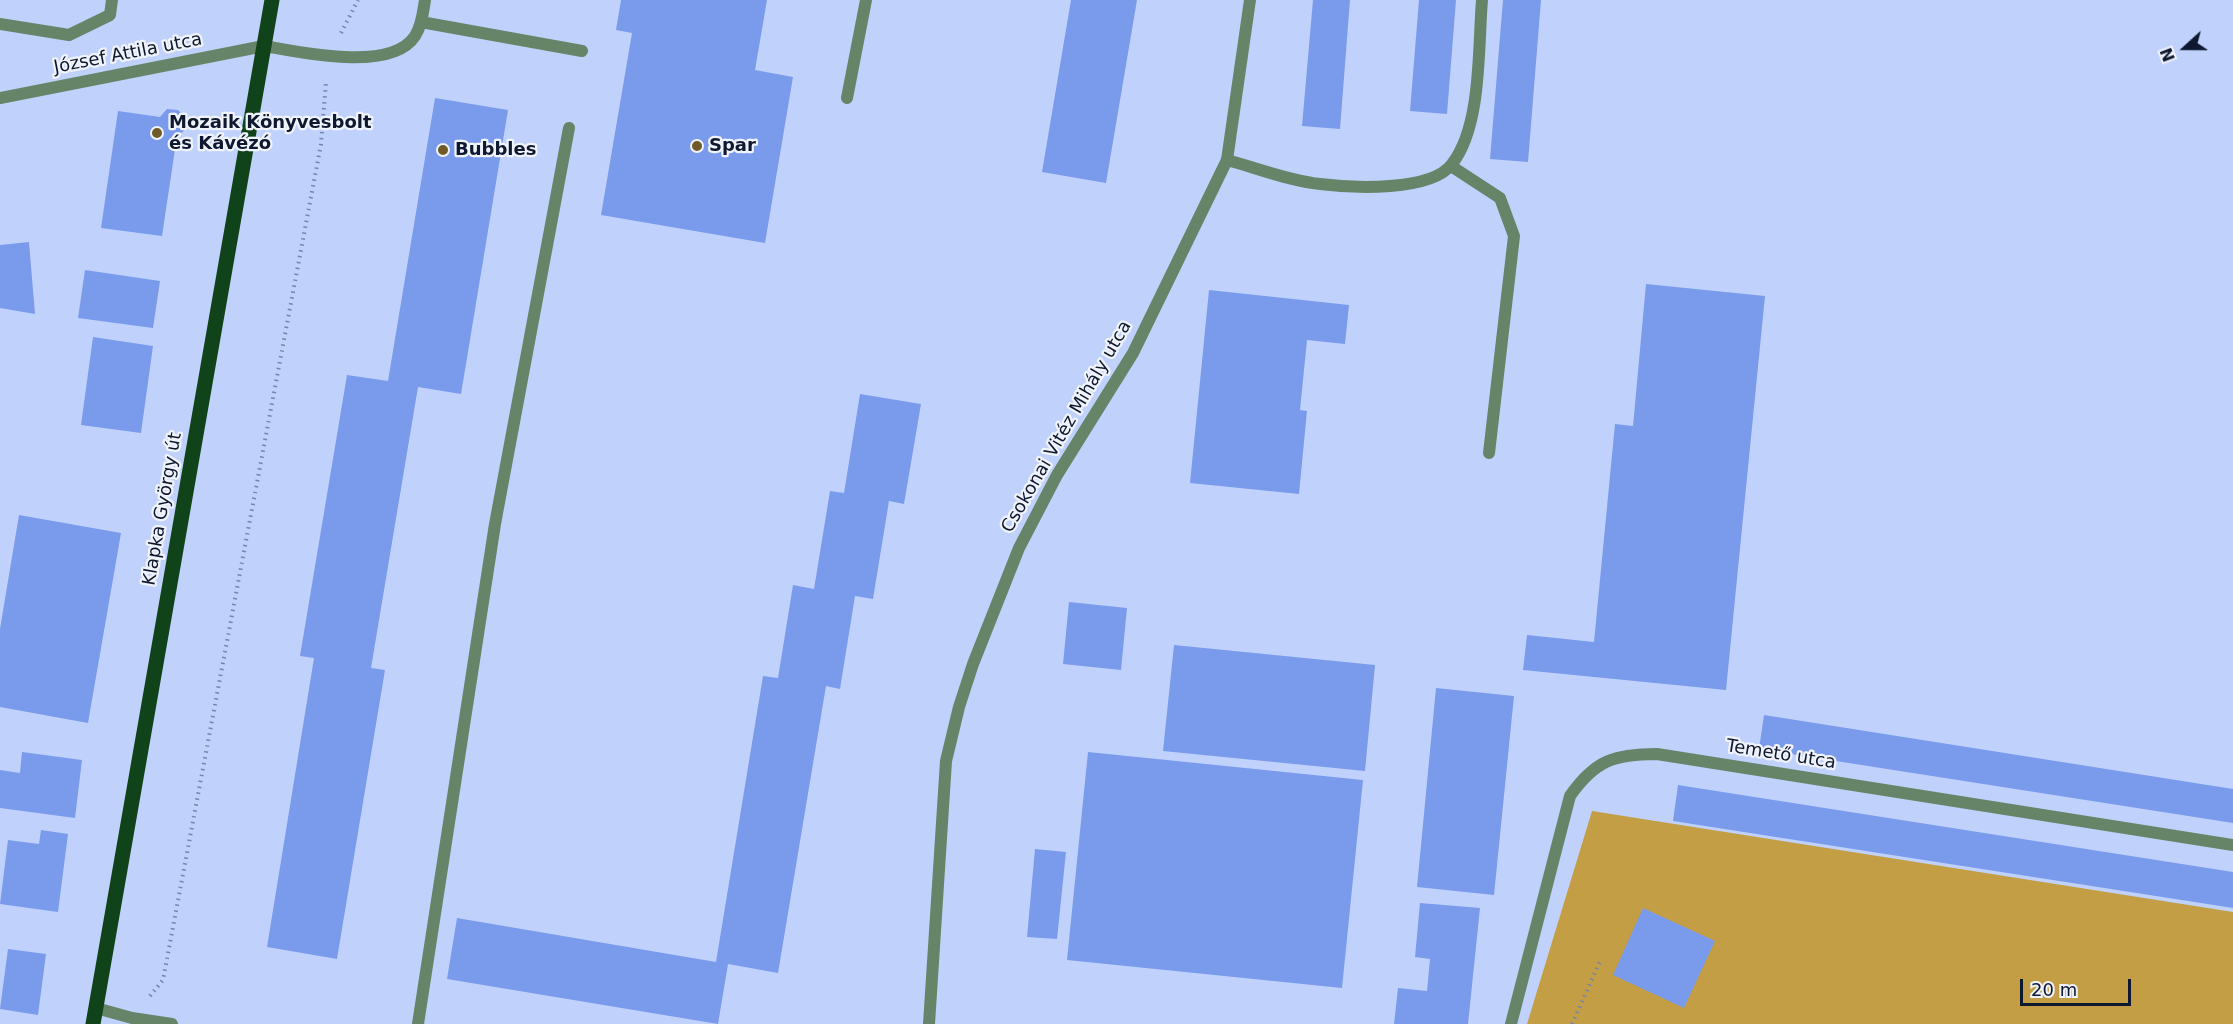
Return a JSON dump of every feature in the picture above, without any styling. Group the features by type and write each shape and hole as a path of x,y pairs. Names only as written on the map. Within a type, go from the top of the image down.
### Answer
{"main road":[{"name":"Klapka György út","path":"93,1024 272,0"}],"street":[{"path":"0,24 69,35 110,15 112,0"},
{"path":"264,46 328,57 377,55 398,48 414,37 421,22 425,0"},
{"path":"847,98 866,0"},
{"name":"Csokonai Vitéz Mihály utca","path":"929,1024 946,761 973,664 1019,548 1057,475 1133,353 1227,160 1250,0"},
{"path":"1227,160 1319,184 1385,186 1415,182 1435,176 1451,166 1463,146 1473,114 1482,0"},
{"path":"421,22 582,51"},
{"name":"József Attila utca","path":"0,98 264,46"},
{"path":"418,1024 495,524 569,128"},
{"path":"1451,166 1500,198 1514,236 1489,453"},
{"name":"Temető utca","path":"1511,1024 1570,796 1590,772 1611,759 1627,754 1657,754 2233,845"},
{"path":"96,1008 132,1018 172,1024"}],"path":[{"path":"132,1018 163,980 321,144 328,57 358,0"},
{"path":"1572,1024 1600,959"}],"shaded area":[{"path":"1592,811 2233,912 2233,1024 1527,1024"}],"building":[{"name":"Spar","path":"621,0 767,0 755,70 793,77 765,243 601,215 632,33 616,30"},
{"path":"1071,0 1137,0 1106,183 1042,172"},
{"path":"1313,0 1350,0 1340,129 1302,126"},
{"path":"1419,0 1456,0 1447,114 1410,111"},
{"path":"1503,0 1541,0 1528,162 1490,159"},
{"path":"435,98 508,110 461,394 418,387 371,668 385,670 337,959 267,947 314,658 300,656 347,375 388,381"},
{"path":"167,109 178,110 185,117 185,130 177,136 162,236 101,228 118,111 160,117"},
{"path":"29,242 35,314 0,308 0,245"},
{"path":"85,270 160,281 153,328 78,318"},
{"path":"1646,284 1765,296 1726,690 1523,670 1527,635 1594,642 1615,424 1633,426"},
{"path":"1209,290 1349,305 1345,344 1307,340 1300,410 1307,411 1299,494 1190,483"},
{"path":"93,337 153,346 141,433 81,425"},
{"path":"860,394 921,404 904,504 889,501 873,599 855,596 840,689 826,686 778,973 728,964 718,1024 447,979 457,918 716,962 763,676 778,678 793,585 814,589 830,491 844,493"},
{"path":"19,515 121,533 88,723 0,707 0,629"},
{"path":"1069,602 1127,608 1121,670 1063,664"},
{"path":"1174,645 1375,665 1365,771 1163,751"},
{"path":"1436,688 1514,696 1494,895 1417,887"},
{"path":"1764,715 2233,789 2233,823 1759,749"},
{"path":"22,752 82,760 75,818 0,808 0,770 20,773"},
{"path":"1088,752 1363,780 1342,988 1067,960"},
{"path":"1678,785 2233,872 2233,908 1673,821"},
{"path":"41,830 68,834 58,912 0,904 8,840 39,844"},
{"path":"1035,849 1066,852 1057,939 1027,937"},
{"path":"1420,903 1480,908 1468,1024 1394,1024 1398,988 1427,991 1430,959 1415,957"},
{"path":"1643,908 1715,941 1684,1008 1613,975"},
{"path":"8,949 46,954 38,1015 0,1009"}],"place":[{"name":"Mozaik Könyvesbolt és Kávézó","path":"157,133"},
{"name":"Spar","path":"697,146"},
{"name":"Bubbles","path":"443,150"}]}
